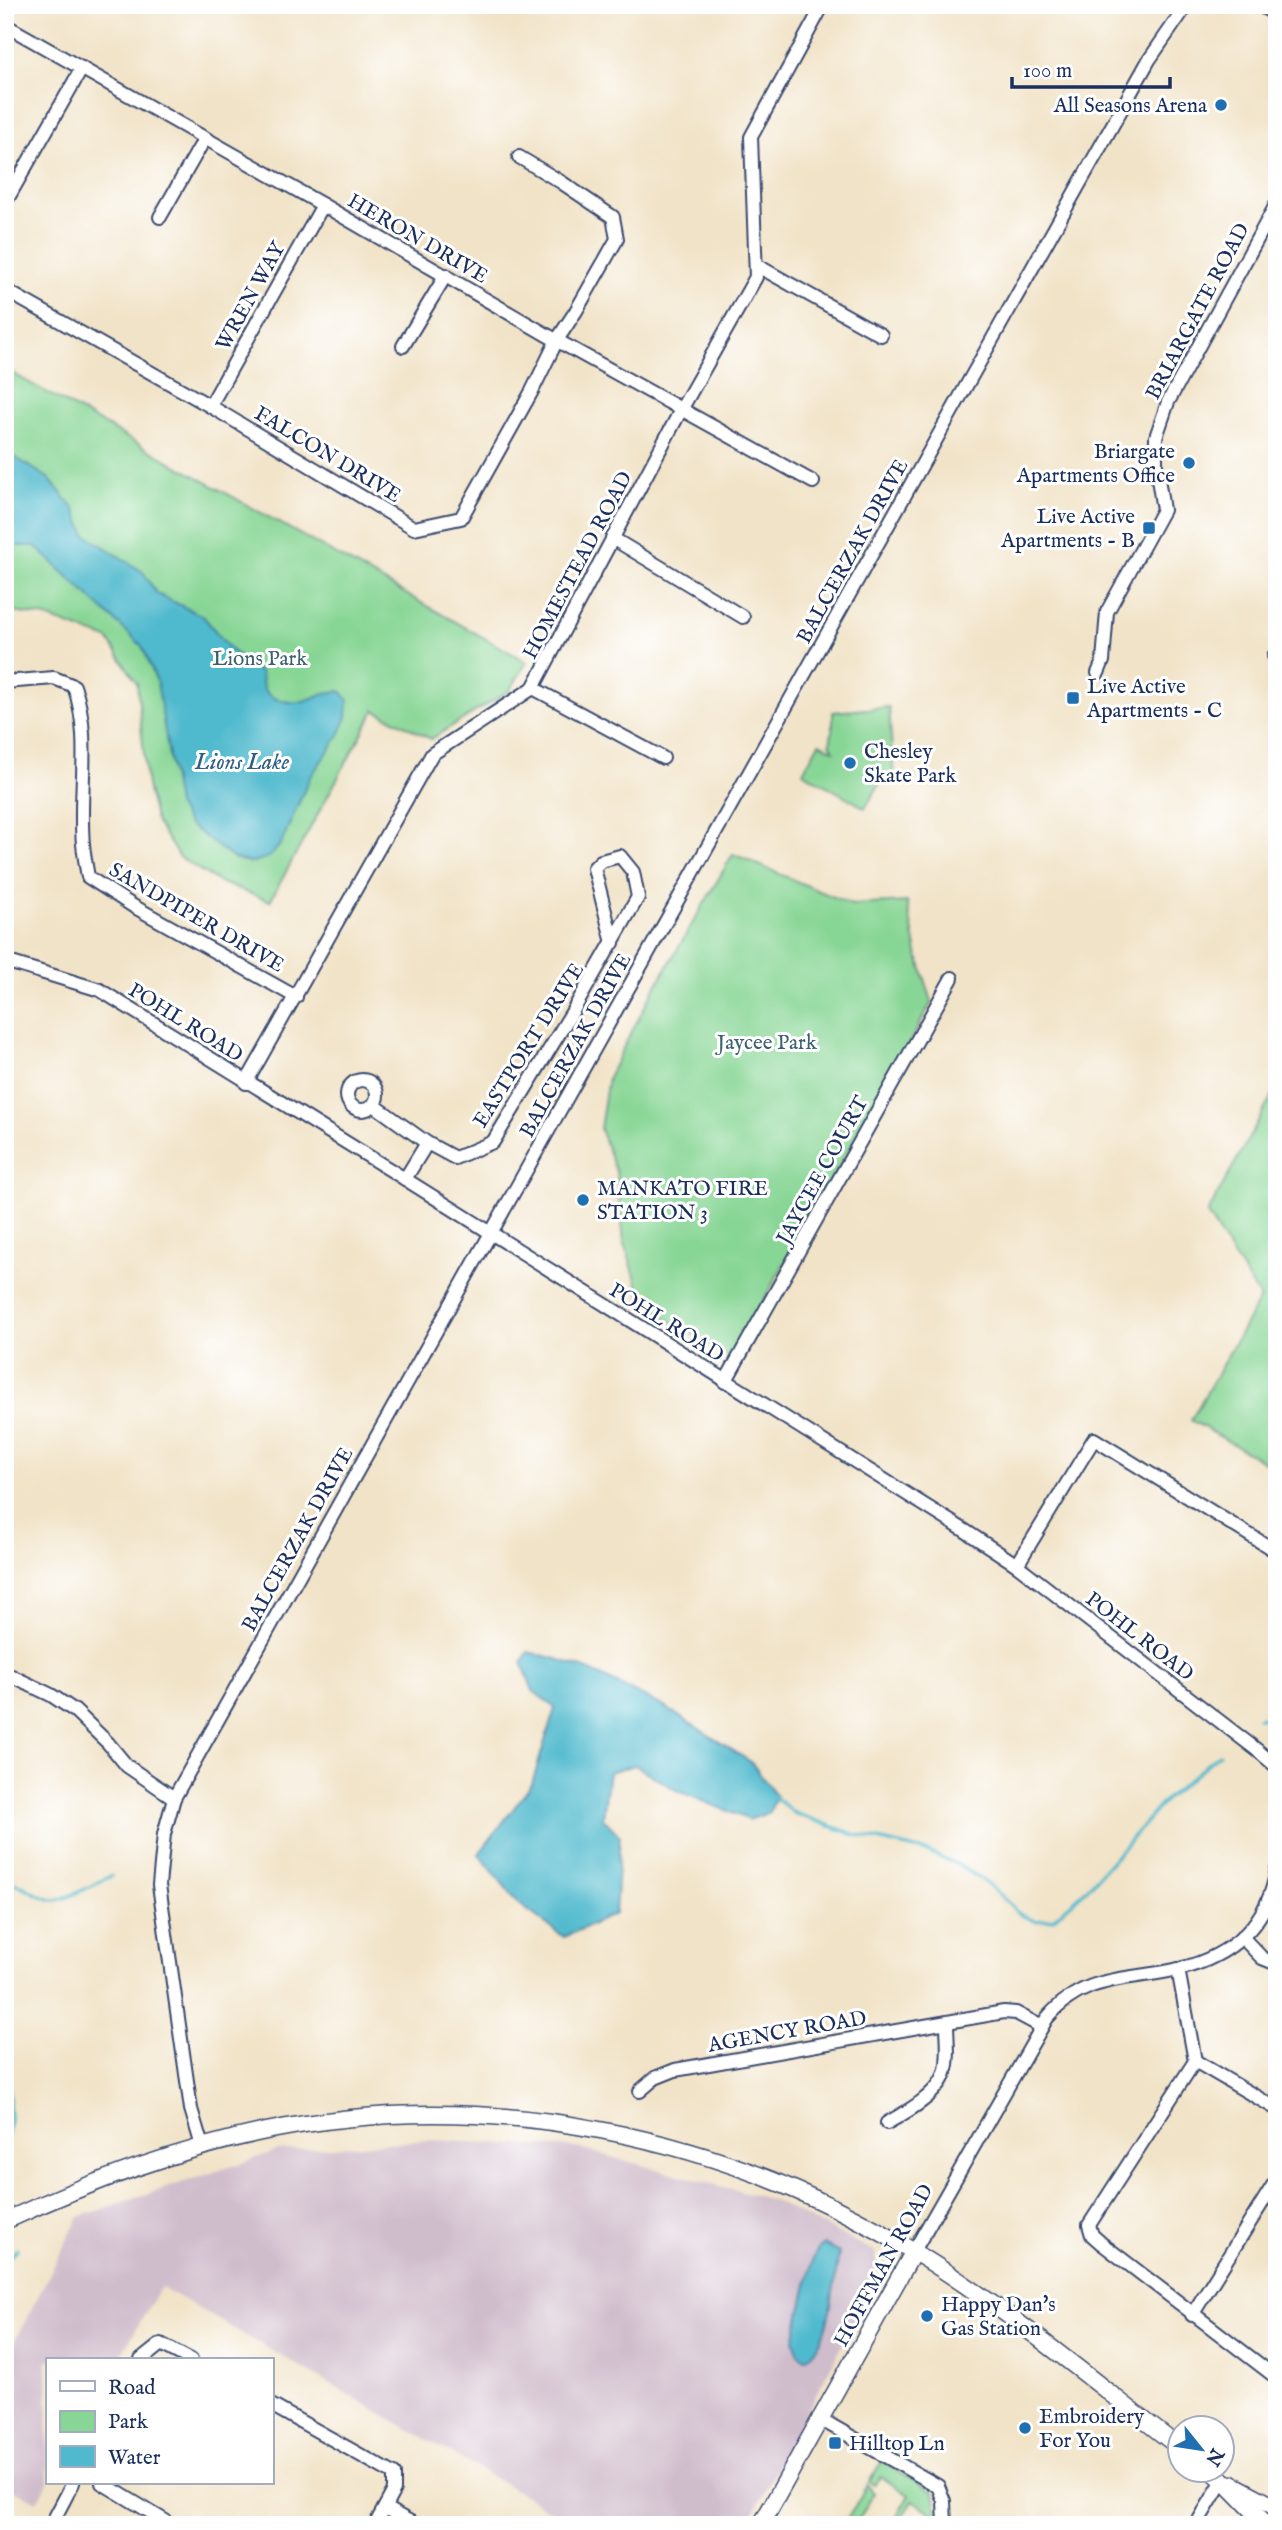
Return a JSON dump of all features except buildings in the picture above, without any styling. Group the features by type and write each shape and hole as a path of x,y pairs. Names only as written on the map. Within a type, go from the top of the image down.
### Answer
{"main road":[{"path":"5,2221 103,2179 202,2146 303,2125 386,2117 473,2116 577,2126 659,2143 749,2171 824,2202 914,2251 983,2298 1166,2437"},
{"name":"HOFFMAN ROAD","path":"761,2525 914,2251"},
{"path":"1226,2484 1267,2525"},
{"path":"1233,2484 1277,2508"}],"street":[{"path":"5,10 8,5"},
{"name":"HOMESTEAD ROAD","path":"246,1083 432,754 533,688 682,408 756,277 751,137 823,5"},
{"name":"BALCERZAK DRIVE","path":"202,2146 191,2109 159,1885 164,1834 174,1798 1149,60 1187,5"},
{"path":"1259,5 1277,15"},
{"name":"HERON DRIVE","path":"5,25 557,340 813,482"},
{"path":"5,203 82,68"},
{"path":"160,217 205,138"},
{"name":"FALCON DRIVE","path":"5,290 210,406 414,528 461,518 532,391 557,340 617,239 613,217 561,181 519,157"},
{"name":"BRIARGATE ROAD","path":"1098,673 1103,662 1107,612 1163,510 1156,466 1156,437 1168,402 1277,203"},
{"name":"WREN WAY","path":"210,406 323,205"},
{"path":"756,265 881,335"},
{"path":"403,346 446,275"},
{"path":"612,538 743,617"},
{"name":"SANDPIPER DRIVE","path":"5,682 54,678 74,686 82,708 82,843 88,877 133,906 296,997"},
{"path":"533,688 663,758"},
{"name":"EASTPORT DRIVE","path":"374,1105 427,1143 455,1158 493,1142 613,943 638,897 633,872 620,856 601,861 594,868 613,943"},
{"name":"POHL ROAD","path":"5,961 100,990 1017,1565 1277,1767"},
{"name":"JAYCEE COURT","path":"725,1382 952,978"},
{"path":"405,1179 427,1143"},
{"path":"1017,1565 1094,1440 1277,1552"},
{"path":"5,1673 51,1695 75,1711 127,1766 174,1798"},
{"path":"1042,2027 1055,2008 1081,1989 1099,1982 1178,1969 1202,1962 1242,1937 1258,1921 1273,1892 1277,1869"},
{"path":"1242,1937 1262,1958 1277,1964"},
{"path":"1178,1969 1195,2061 1089,2225 1092,2235 1101,2243 1277,2378"},
{"name":"AGENCY ROAD","path":"640,2091 655,2078 675,2070 1004,2012 1016,2013 1042,2027"},
{"path":"887,2123 911,2111 944,2075 947,2023"},
{"name":"HOFFMAN ROAD","path":"914,2251 1042,2027"},
{"path":"1195,2061 1277,2109"},
{"path":"1192,2315 1277,2179"},
{"path":"144,2358 162,2344 187,2358"},
{"path":"273,2406 394,2474 394,2490 375,2525"},
{"path":"820,2419 937,2486 944,2501 944,2525"},
{"path":"51,2525 72,2484"},
{"path":"104,2484 172,2525"},
{"path":"1196,2525 1213,2484"},
{"path":"385,2508 416,2525"}],"shaded area":[{"path":"430,2140 578,2148 772,2200 876,2252 876,2281 747,2525 576,2525 161,2287 119,2358 46,2358 47,2484 37,2502 5,2485 5,2360 79,2217 277,2151"}],"green space":[{"name":"Lions Park","path":"5,369 527,662 510,690 431,739 375,710 270,901 219,882 179,857 156,822 147,786 137,683 108,639 43,616 5,611"},
{"name":"Chesley Skate Park","path":"889,707 894,782 881,782 865,808 803,772 819,743 834,750 830,743 833,712"},
{"name":"Jaycee Park","path":"733,854 852,905 907,902 917,953 932,1002 731,1358 644,1305 624,1241 616,1172 600,1129 608,1077 652,993"},
{"path":"1277,1087 1277,1469 1191,1420 1260,1298 1207,1214"},
{"path":"882,2461 934,2492 939,2525 932,2525 937,2515 912,2501 898,2525 892,2525 909,2495 880,2477 874,2485 869,2482"},
{"path":"867,2485 874,2493 856,2525 844,2525"}],"water":[{"name":"Lions Lake","path":"5,451 48,478 74,508 86,535 143,572 157,594 203,616 231,650 261,673 263,686 269,695 287,702 296,702 341,691 348,700 347,717 338,737 309,779 281,844 269,857 250,863 233,858 188,824 177,805 157,682 142,646 35,546 5,546"},
{"path":"528,1652 588,1670 663,1706 751,1762 776,1796 770,1812 749,1820 676,1790 635,1765 609,1772 603,1818 620,1836 615,1914 564,1937 518,1903 479,1854 532,1784 555,1708 533,1691 522,1662"},
{"path":"824,2245 839,2253 833,2295 821,2341 805,2359 799,2355 794,2340 813,2259 818,2249"}],"waterway":[{"path":"1258,1718 1277,1716"},
{"path":"772,1795 794,1813 853,1834 928,1852 961,1866 988,1884 1021,1915 1035,1921 1053,1919 1086,1890 1166,1799 1219,1754"},
{"path":"5,1888 16,1883 45,1897 59,1900 111,1876"},
{"path":"5,2025 10,2120 5,2139"},
{"path":"5,2261 17,2249"}],"place":[{"name":"All Seasons Arena","path":"1221,105"},
{"name":"Briargate Apartments Office","path":"1189,463"},
{"name":"Live Active Apartments - B","path":"1149,528"},
{"name":"Live Active Apartments - C","path":"1073,698"},
{"name":"Chesley Skate Park","path":"850,763"},
{"name":"MANKATO FIRE STATION 3","path":"583,1200"},
{"name":"Happy Dan's Gas Station","path":"927,2316"},
{"name":"Embroidery For You","path":"1025,2428"},
{"name":"Hilltop Ln","path":"835,2443"}]}
